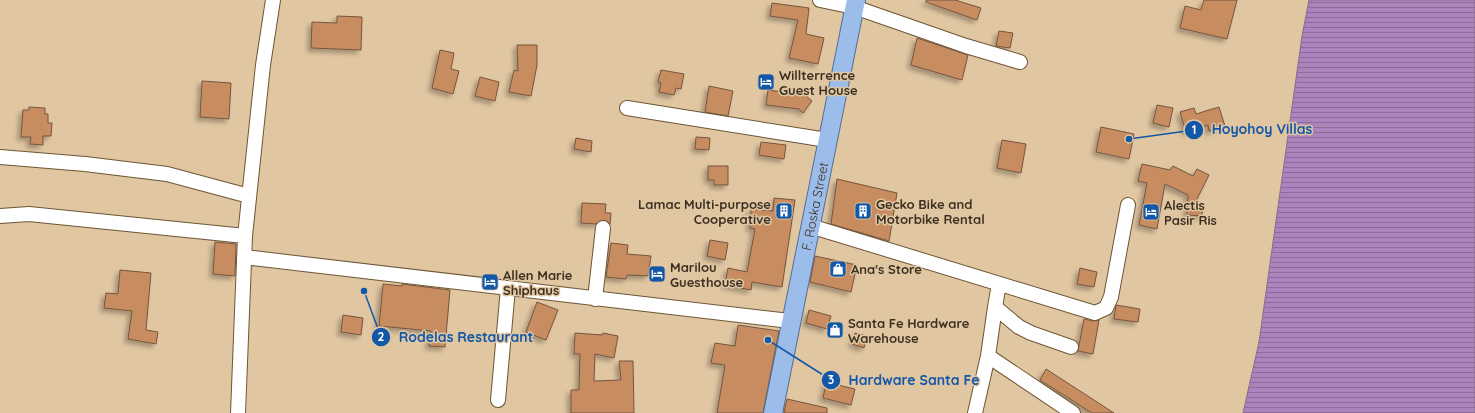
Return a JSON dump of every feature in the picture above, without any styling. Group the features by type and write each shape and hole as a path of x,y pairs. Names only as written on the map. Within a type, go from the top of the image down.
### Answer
{"main road":[{"name":"F. Roska Street","path":"773,413 790,321 855,4"}],"street":[{"path":"238,413 245,236 262,65 273,0"},
{"path":"820,0 855,4 966,46 1020,62"},
{"path":"627,108 827,140"},
{"path":"0,158 85,164 167,174 249,196"},
{"path":"810,226 1095,313 1106,308 1111,297 1128,205"},
{"path":"0,216 29,214 245,236"},
{"path":"595,299 603,228"},
{"path":"244,257 790,321"},
{"path":"975,413 988,356 999,284"},
{"path":"498,400 508,288"},
{"path":"995,307 1019,327 1031,333 1071,346"},
{"path":"988,356 1073,413"}],"shaded area":[{"path":"1309,0 1475,0 1475,413 1243,413 1259,342 1302,36"}],"building":[{"path":"926,0 955,0 981,8 977,20 926,2"},
{"path":"1204,0 1237,0 1227,39 1180,28 1185,6 1201,10"},
{"path":"772,3 809,8 806,34 824,38 818,64 789,58 798,20 770,16"},
{"path":"337,16 362,17 361,50 311,48 312,22 337,23"},
{"path":"999,31 1013,33 1010,48 996,46"},
{"path":"917,38 968,55 962,80 911,65"},
{"path":"517,45 537,45 537,65 531,96 509,92 514,70 518,71"},
{"path":"440,50 454,53 451,69 459,71 453,94 432,88"},
{"path":"661,70 684,74 681,89 676,88 674,95 659,92 661,83 658,82"},
{"path":"480,77 499,82 495,101 475,96"},
{"path":"202,81 231,83 229,119 200,117"},
{"path":"709,86 733,91 728,116 705,112"},
{"path":"768,90 798,94 800,91 812,101 803,113 799,109 766,105"},
{"path":"1157,105 1173,108 1169,127 1153,123"},
{"path":"29,107 45,108 45,114 48,114 48,123 52,123 51,136 43,136 43,145 30,144 31,137 21,137 23,110 29,110"},
{"path":"1219,107 1225,126 1209,131 1208,125 1186,132 1180,112 1194,108 1196,114"},
{"path":"1101,127 1134,134 1129,159 1096,152"},
{"path":"696,137 710,138 709,150 695,149"},
{"path":"576,138 592,141 591,152 574,149"},
{"path":"1002,140 1026,144 1021,173 997,168"},
{"path":"761,142 786,145 784,159 759,155"},
{"path":"1142,164 1170,170 1173,166 1193,176 1197,169 1209,175 1195,203 1203,203 1202,216 1189,215 1187,219 1188,195 1165,184 1157,229 1139,225 1147,183 1138,181"},
{"path":"708,166 728,166 728,185 714,185 714,180 708,180"},
{"name":"Gecko Bike and Motorbike Rental","path":"837,179 897,193 889,241 831,224"},
{"path":"774,198 795,200 782,287 752,282 751,290 725,285 728,268 747,272 755,229 750,228 751,209 773,211"},
{"path":"582,203 606,204 605,213 611,213 610,224 604,220 596,224 581,223"},
{"path":"710,240 728,243 725,260 707,256"},
{"path":"215,242 236,244 235,276 213,274"},
{"path":"611,243 628,245 627,254 651,256 648,276 627,275 626,279 606,277"},
{"path":"815,256 857,265 851,292 810,282"},
{"path":"1080,268 1097,272 1094,287 1077,284"},
{"path":"120,270 151,273 146,330 158,332 156,344 128,339 132,311 104,308 106,293 118,294"},
{"path":"383,284 402,286 402,284 450,290 445,347 429,346 431,331 379,326"},
{"path":"537,302 558,310 546,340 526,332"},
{"path":"1116,305 1140,309 1138,322 1114,319"},
{"path":"809,310 831,316 827,329 806,323"},
{"path":"343,315 363,318 361,335 341,332"},
{"path":"1084,319 1093,321 1099,320 1093,354 1078,351"},
{"path":"738,325 779,331 763,413 717,413 725,365 711,363 715,343 735,346"},
{"path":"575,333 602,335 603,333 618,336 614,358 595,354 594,381 621,380 619,361 633,361 634,413 571,413 571,390 579,390 580,354 574,354"},
{"path":"855,333 867,336 864,348 852,344"},
{"path":"1046,369 1114,413 1092,413 1040,380"},
{"path":"828,375 839,378 838,385 855,389 851,405 823,398"},
{"path":"787,399 827,408 827,413 784,413"}],"place":[{"name":"Willterrence Guest House","path":"766,82"},
{"name":"Hoyohoy Villas","path":"1129,139"},
{"name":"Lamac Multi-purpose Cooperative","path":"784,211"},
{"name":"Gecko Bike and Motorbike Rental","path":"863,211"},
{"name":"Alectis Pasir Ris","path":"1151,212"},
{"name":"Ana's Store","path":"838,269"},
{"name":"Marilou Guesthouse","path":"657,274"},
{"name":"Allen Marie Shiphaus","path":"490,282"},
{"name":"Rodelas Restaurant","path":"364,291"},
{"name":"Santa Fe Hardware Warehouse","path":"835,330"},
{"name":"Hardware Santa Fe","path":"768,340"}]}
